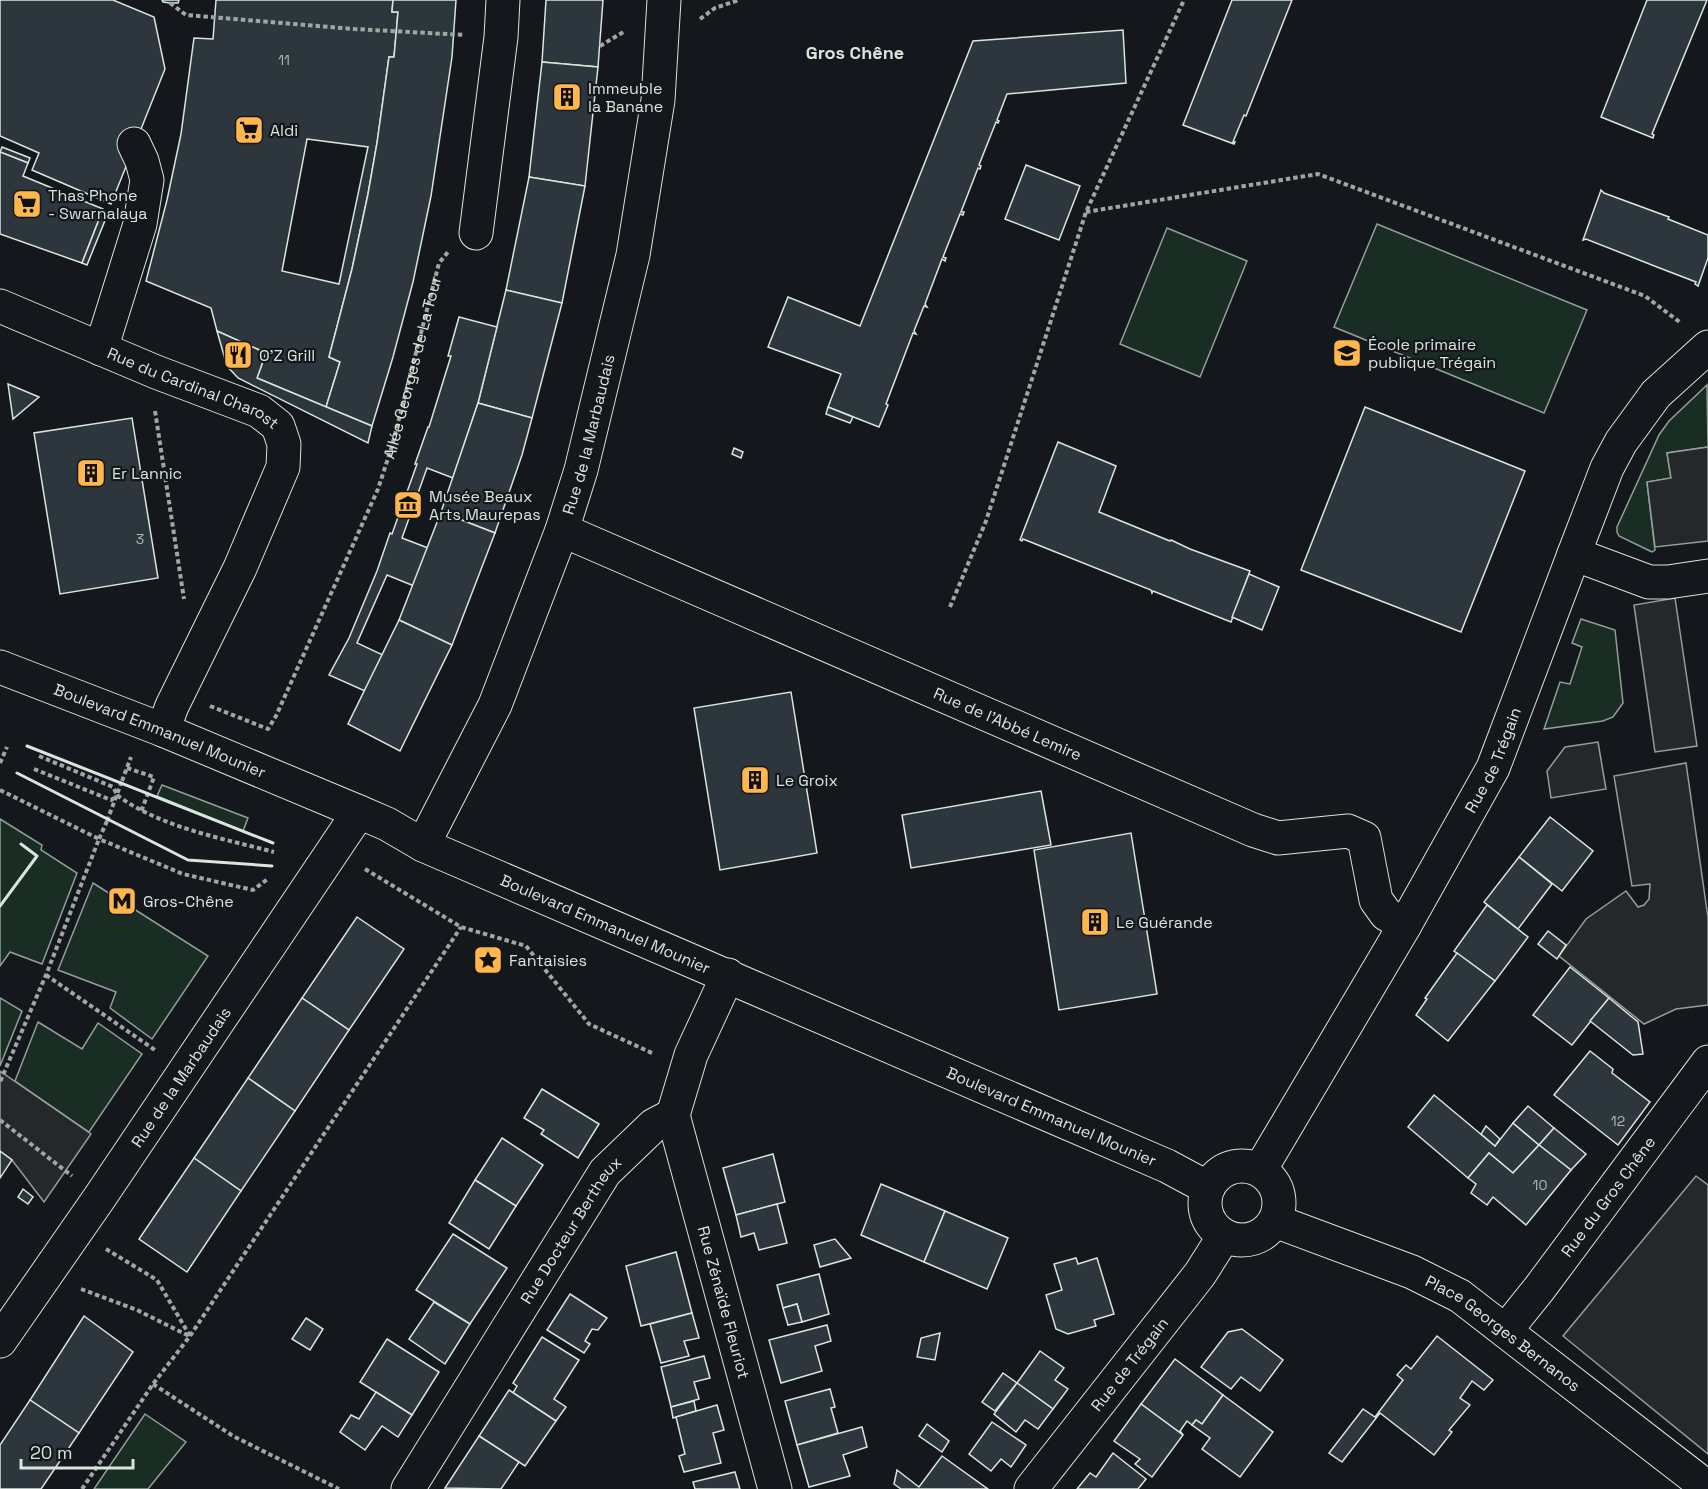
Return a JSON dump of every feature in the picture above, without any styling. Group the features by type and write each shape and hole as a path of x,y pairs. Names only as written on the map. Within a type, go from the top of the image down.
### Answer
{"street":[{"path":"476,233 501,37 503,0"},
{"name":"Rue de la Marbaudais","path":"423,845 495,705 562,530 581,470 631,265 658,100 664,0"},
{"path":"101,349 130,260 142,213 147,180 134,144"},
{"name":"Rue du Cardinal Charost","path":"0,306 156,372 259,411 278,426 285,444 283,467 240,568 178,694 163,730"},
{"name":"Rue de Trégain","path":"1260,1170 1406,925 1493,768 1607,468 1621,442 1699,338"},
{"name":"Rue de l'Abbé Lemire","path":"562,530 1253,830 1278,838 1348,831 1364,838 1376,900 1386,914 1406,925"},
{"path":"1574,554 1649,582 1668,582 1708,576"},
{"name":"Boulevard Emmanuel Mounier","path":"0,667 163,730 387,824 423,845 1167,1166 1208,1188"},
{"name":"Rue de la Marbaudais","path":"0,1341 100,1197 359,812"},
{"path":"673,1114 691,1055 728,975"},
{"name":"Rue du Gros Chêne","path":"1506,1330 1552,1272 1708,1062"},
{"name":"Rue Docteur Bertheux","path":"408,1489 605,1172 654,1125 673,1114"},
{"name":"Rue Zénaïde Fleuriot","path":"673,1114 775,1489"},
{"path":"1236,1167 1260,1170 1269,1177 1280,1198 1275,1221 1266,1232 1253,1239 1238,1240 1224,1236 1213,1226 1206,1212 1205,1200 1208,1188 1215,1178 1236,1167"},
{"name":"Place Georges Bernanos","path":"1275,1221 1412,1272 1460,1296 1708,1488"},
{"name":"Rue de Trégain","path":"1031,1489 1200,1274 1224,1236"}],"path":[{"path":"698,20 715,8 739,0"},
{"path":"950,607 986,521 1086,212 1184,0"},
{"path":"170,3 186,15 469,36"},
{"path":"1086,212 1318,174 1645,296 1699,338"},
{"name":"Allée Georges de La Tour","path":"178,694 268,729 276,716 378,489 392,446 439,263 447,253 471,240 476,233"},
{"path":"156,372 152,391 184,600 191,630 205,642"},
{"path":"0,763 6,747"},
{"path":"39,756 113,787 117,796 141,812 171,824 274,852"},
{"path":"0,1082 46,975 132,756"},
{"path":"127,768 154,777 141,812"},
{"path":"33,769 111,800 117,796"},
{"path":"0,790 99,839 183,874 253,890 271,876"},
{"path":"333,850 461,927 526,946 589,1024 687,1069"},
{"path":"82,1489 153,1384 190,1336 461,927"},
{"path":"46,975 156,1051"},
{"path":"0,1120 100,1197"},
{"path":"97,1243 157,1280 190,1336"},
{"path":"78,1288 137,1310 190,1336"},
{"path":"153,1384 233,1436 339,1489"}],"green space":[{"path":"1377,224 1587,310 1544,413 1334,327"},
{"path":"1167,228 1247,261 1200,377 1120,344"},
{"path":"1707,385 1708,447 1667,453 1671,478 1647,482 1655,550 1652,552 1619,536 1617,527 1659,435 1669,421"},
{"path":"1581,619 1615,630 1623,703 1613,717 1603,721 1544,729 1560,682 1570,684 1582,647 1572,643"},
{"path":"162,785 248,818 243,831 157,796"},
{"path":"0,819 42,845 41,850 77,873 42,964 10,952 0,966"},
{"path":"93,883 208,956 152,1039 110,1008 116,992 58,970"},
{"path":"0,998 22,1011 0,1066"},
{"path":"38,1022 82,1049 98,1023 142,1054 89,1132 15,1081"},
{"path":"145,1414 186,1442 148,1489 94,1489"}],"shaded area":[{"path":"1708,447 1708,541 1655,547 1647,482 1671,478 1667,453"},
{"path":"1675,598 1697,746 1655,752 1634,605"},
{"path":"1598,742 1606,789 1551,798 1547,771 1565,747"},
{"path":"1686,763 1708,918 1708,1005 1676,1009 1644,1024 1559,956 1586,919 1626,891 1638,907 1644,905 1649,899 1650,884 1632,886 1614,776"},
{"path":"0,1071 91,1134 44,1202 12,1160 0,1151"},
{"path":"1696,1176 1708,1185 1708,1454 1563,1336"}],"building":[{"path":"0,0 113,0 154,17 165,69 111,204 32,170 39,153 0,136"},
{"path":"162,0 179,0 178,3 170,3"},
{"path":"216,0 393,0 392,12 398,12 394,57 389,57 368,194 352,269 329,357 340,362 326,407 257,378 266,353 217,331 211,308 146,281 181,134 194,38 213,39","holes":["307,139 368,147 339,284 282,271"]},
{"path":"393,0 456,0 452,57 431,196 413,282 372,426 326,407 340,362 329,357 352,269 368,194 389,57 394,57 398,12 392,12"},
{"path":"546,0 603,0 598,67 542,62"},
{"path":"1232,0 1292,0 1234,144 1183,125"},
{"path":"1647,0 1707,0 1652,134 1653,138 1601,117"},
{"path":"1123,30 1126,83 1007,94 997,120 999,121 996,122 979,165 980,169 978,168 961,212 964,212 963,215 960,214 943,257 946,258 945,261 942,259 925,304 927,307 924,306 914,331 916,334 913,333 879,427 828,407 841,374 768,347 788,297 860,326 973,41"},
{"name":"Immeuble la Banane","path":"542,62 598,67 585,186 529,177"},
{"path":"2,147 30,158 28,163 0,152"},
{"path":"0,152 28,163 23,176 103,209 82,263 0,234"},
{"path":"1026,165 1080,186 1059,240 1005,219"},
{"path":"529,177 585,186 562,303 506,290"},
{"path":"1601,190 1708,235 1708,258 1698,286 1696,282 1586,239 1583,240"},
{"path":"100,217 106,218 87,265 82,263"},
{"path":"506,290 562,303 532,418 478,403"},
{"name":"Musée Beaux Arts Maurepas","path":"459,317 497,327 478,403 453,478 427,468 402,538 428,548 414,586 387,575 357,643 383,655 365,691 329,675 349,638 390,533 392,534 451,356 448,356"},
{"path":"217,331 266,353 257,378 372,426 368,443 238,378 227,366"},
{"path":"8,384 39,397 13,419"},
{"path":"478,403 532,418 522,455 495,533 441,512"},
{"path":"828,407 853,417 850,423 826,414"},
{"path":"1365,407 1525,471 1461,632 1301,570"},
{"name":"Er Lannic","path":"132,418 158,578 60,594 34,433"},
{"path":"1058,442 1116,466 1099,512 1250,571 1231,622 1153,591 1152,593 1151,590 1023,539 1020,540"},
{"path":"734,448 743,452 741,458 732,454"},
{"path":"441,512 495,533 452,645 399,620"},
{"path":"1249,574 1279,587 1262,630 1232,617"},
{"path":"399,620 452,645 400,751 348,724"},
{"name":"Le Groix","path":"791,692 817,853 720,870 694,708"},
{"path":"1041,791 1051,845 911,868 902,815"},
{"path":"1550,817 1593,851 1562,891 1519,857"},
{"name":"Le Guérande","path":"1131,833 1157,994 1059,1010 1034,850"},
{"path":"1519,857 1552,884 1518,929 1484,902"},
{"path":"1487,905 1528,937 1495,981 1454,951"},
{"path":"357,917 404,949 349,1030 302,998"},
{"path":"1548,931 1566,945 1557,959 1538,944"},
{"path":"1457,953 1495,981 1448,1041 1416,1015 1427,999 1425,998"},
{"path":"1570,967 1609,998 1572,1045 1533,1015"},
{"path":"302,998 349,1030 295,1111 248,1078"},
{"path":"1609,998 1638,1022 1643,1054 1633,1055 1590,1021"},
{"path":"1590,1051 1613,1069 1612,1073 1650,1102 1618,1145 1554,1095"},
{"path":"248,1078 295,1111 241,1191 194,1158"},
{"path":"542,1089 599,1124 578,1158 541,1134 544,1130 524,1118"},
{"path":"1434,1095 1495,1146 1513,1123 1539,1145 1513,1173 1489,1153 1468,1178 1408,1127"},
{"path":"1528,1106 1554,1128 1539,1145 1513,1123"},
{"path":"1486,1126 1500,1139 1495,1146 1481,1134"},
{"path":"1554,1128 1586,1154 1571,1170 1539,1145"},
{"path":"502,1138 543,1165 516,1206 475,1180"},
{"path":"1539,1145 1571,1170 1526,1225 1493,1197 1487,1205 1471,1193 1476,1184 1468,1178 1489,1153 1513,1173"},
{"path":"0,1151 12,1160 0,1178"},
{"path":"773,1154 785,1202 736,1215 723,1168"},
{"path":"194,1158 241,1191 187,1272 139,1239"},
{"path":"475,1180 516,1206 489,1249 449,1223"},
{"path":"881,1184 945,1211 924,1262 861,1235"},
{"path":"23,1189 33,1197 28,1204 18,1197"},
{"path":"777,1204 787,1243 759,1250 754,1233 741,1237 736,1215"},
{"path":"945,1211 1008,1238 987,1289 924,1262"},
{"path":"453,1234 507,1268 470,1324 416,1290"},
{"path":"835,1239 851,1258 820,1267 814,1245"},
{"path":"676,1252 692,1313 641,1326 626,1266"},
{"path":"1076,1258 1078,1264 1097,1258 1114,1314 1094,1320 1096,1326 1068,1334 1056,1329 1046,1295 1062,1290 1054,1264"},
{"path":"819,1274 829,1314 802,1322 797,1304 783,1308 777,1285"},
{"path":"570,1294 607,1318 598,1330 592,1329 585,1341 590,1344 584,1353 547,1330"},
{"path":"434,1302 470,1324 445,1364 409,1339"},
{"path":"797,1304 802,1322 788,1325 783,1308"},
{"path":"692,1313 699,1338 684,1341 689,1356 661,1363 650,1324"},
{"path":"84,1316 133,1352 79,1433 30,1400"},
{"path":"306,1318 323,1329 310,1350 292,1339"},
{"path":"827,1325 831,1341 815,1346 822,1371 781,1383 769,1340"},
{"path":"1242,1329 1283,1360 1260,1391 1241,1377 1231,1389 1201,1367 1228,1332"},
{"path":"940,1333 935,1360 917,1357 921,1338"},
{"path":"1437,1336 1493,1380 1484,1390 1472,1381 1460,1398 1470,1405 1449,1430 1452,1432 1434,1455 1380,1413 1342,1462 1329,1453 1363,1409 1375,1417 1403,1380 1397,1375 1406,1365 1411,1369"},
{"path":"542,1337 579,1360 554,1399 566,1407 556,1421 513,1393 517,1386 513,1383"},
{"path":"387,1339 439,1372 412,1415 360,1382"},
{"path":"1040,1351 1064,1368 1055,1380 1068,1389 1053,1409 1017,1383"},
{"path":"704,1356 710,1378 694,1382 699,1399 671,1407 661,1367"},
{"path":"1175,1359 1223,1395 1202,1424 1196,1420 1192,1425 1187,1421 1180,1431 1183,1435 1141,1404"},
{"path":"1003,1373 1017,1383 995,1411 982,1402"},
{"path":"1017,1383 1053,1409 1038,1429 1025,1420 1016,1432 994,1414"},
{"path":"830,1389 835,1407 831,1408 838,1433 797,1445 785,1401"},
{"path":"509,1390 556,1421 525,1466 479,1436"},
{"path":"376,1392 412,1415 398,1437 382,1426 365,1450 340,1432 351,1415 359,1419"},
{"path":"1223,1395 1273,1432 1240,1477 1202,1449 1210,1438 1192,1425 1196,1420 1202,1424"},
{"path":"30,1400 79,1433 41,1489 0,1489 0,1445"},
{"path":"694,1401 696,1411 673,1418 671,1407"},
{"path":"1141,1404 1183,1435 1152,1477 1135,1464 1140,1459 1114,1441"},
{"path":"717,1405 724,1430 713,1433 721,1463 684,1472 679,1456 685,1454 676,1417"},
{"path":"992,1422 1026,1445 1011,1467 1001,1459 991,1471 969,1454"},
{"path":"927,1424 949,1441 942,1452 919,1436"},
{"path":"862,1427 867,1447 843,1455 850,1476 809,1487 797,1445"},
{"path":"479,1436 519,1462 501,1489 445,1488"},
{"path":"1113,1453 1146,1479 1138,1489 1077,1489 1090,1473 1096,1477"},
{"path":"942,1456 988,1489 901,1489 894,1484 897,1470 919,1487"},
{"path":"735,1472 740,1489 695,1489 693,1482"}],"wall":[{"path":"27,746 273,843"},
{"path":"17,773 188,860 272,866"},
{"path":"0,906 37,856 21,844"}],"place":[{"name":"Immeuble la Banane","path":"567,97"},
{"name":"Aldi","path":"249,130"},
{"name":"Thas Phone - Swarnalaya","path":"27,204"},
{"name":"École primaire publique Trégain","path":"1347,353"},
{"name":"O'Z Grill","path":"238,355"},
{"name":"Er Lannic","path":"91,473"},
{"name":"Musée Beaux Arts Maurepas","path":"408,505"},
{"name":"Le Groix","path":"755,780"},
{"name":"Gros-Chêne","path":"122,901"},
{"name":"Le Guérande","path":"1095,922"},
{"name":"Fantaisies","path":"488,960"}],"district":[{"name":"Gros Chêne","path":"855,53"}]}
